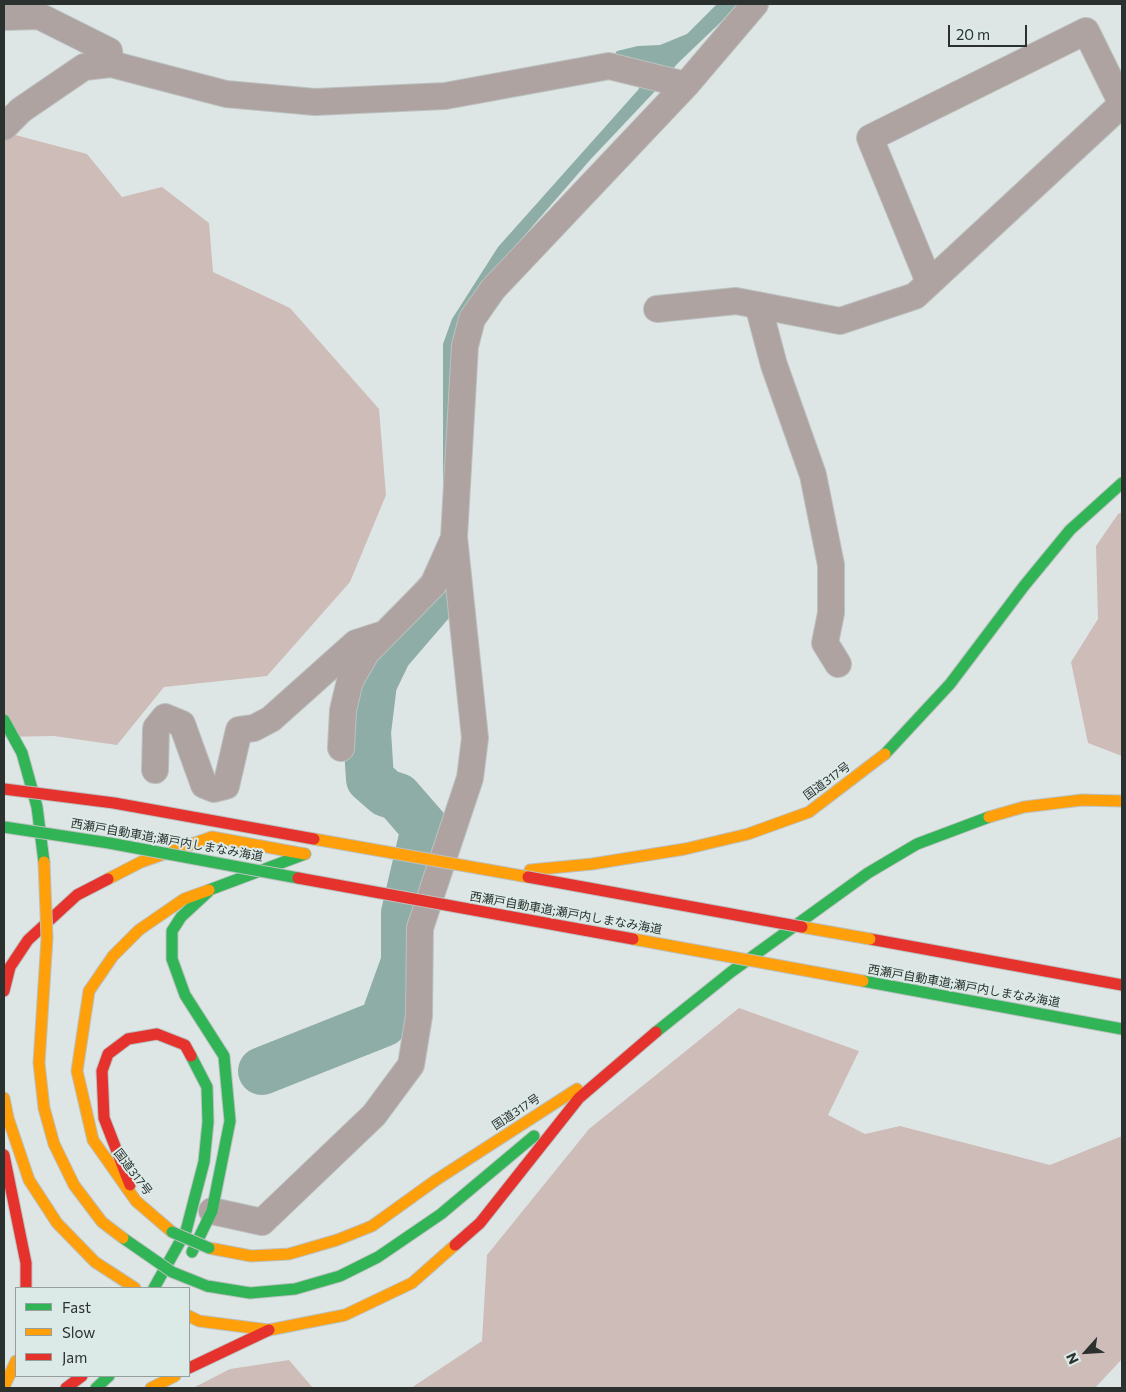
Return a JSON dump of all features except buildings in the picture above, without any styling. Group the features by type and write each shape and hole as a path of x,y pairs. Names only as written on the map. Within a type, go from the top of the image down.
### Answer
{"main road":[{"name":"国道317号","path":"344,856 530,870 592,864 685,849 748,834 808,812 882,757 950,684 1024,586 1070,530 1122,483"},
{"path":"4,720 22,753 37,807 44,862 47,938 39,1063 44,1108 54,1144 74,1185 102,1222 137,1250 172,1272 207,1286 250,1293 296,1289 340,1276 378,1257 441,1214 579,1098"},
{"name":"西瀬戸自動車道;瀬戸内しまなみ海道","path":"4,789 114,802 1122,985"},
{"name":"国道317号","path":"194,1319 269,1330 344,1315 412,1283 480,1223 579,1098 624,1058 731,972 868,873 917,844 969,823 1024,806 1082,800 1122,801"},
{"name":"西瀬戸自動車道;瀬戸内しまなみ海道","path":"4,827 109,843 1122,1029"},
{"name":"国道317号","path":"4,991 10,967 28,940 77,895 141,862 212,837 310,854 184,900 139,930 113,956 90,991 77,1071 93,1140 136,1201 172,1232 209,1248 250,1256 289,1254 372,1226 436,1180 624,1058"},
{"path":"174,1287 206,1226 212,1210 230,1121 224,1056 185,995 172,959 172,930 181,917 211,889"},
{"path":"136,1201 104,1118 102,1071 108,1054 128,1039 157,1034 185,1045 207,1087 208,1122 204,1162 186,1230 155,1287"},
{"path":"4,1098 8,1118 29,1180 57,1222 96,1262 134,1287"},
{"path":"4,1155 26,1262 26,1287"},
{"path":"190,1368 269,1330"},
{"path":"4,1387 15,1363"},
{"path":"66,1388 81,1377"},
{"path":"96,1388 108,1377"},
{"path":"151,1388 173,1377"}],"street":[{"path":"212,1210 262,1222 374,1115 411,1065 419,1016 420,928 470,778 475,738 454,537 465,346 472,319 493,289 667,80 754,4"},
{"path":"4,17 39,16 110,51 112,64"},
{"path":"657,309 736,301 840,321 915,296 1122,104 1086,31 870,138 929,282"},
{"path":"4,127 20,110 84,67 112,64 226,94 315,102 445,96 610,66 667,80"},
{"path":"758,306 774,365 813,475 831,566 831,613 824,644 838,664"},
{"path":"341,748 343,710 350,681 366,653 432,585 454,537"},
{"path":"156,770 156,728 164,717 182,724 204,785 214,790 226,786 239,730 254,728 271,719 356,643 384,634"}],"shaded area":[{"path":"717,4 737,4 677,64 658,88 590,160 492,273 443,510 443,344 452,319 498,247 638,90 651,69 650,63 613,56 617,51 638,46 660,45 687,34"},
{"path":"4,132 87,154 122,197 162,187 209,223 213,272 290,308 379,409 386,495 350,582 267,676 164,687 117,745 54,736 4,737"},
{"path":"1122,512 1122,756 1088,743 1071,662 1098,619 1096,546 1118,514"},
{"path":"739,1008 859,1051 828,1115 865,1134 900,1126 1050,1165 1122,1136 1122,1359 1095,1388 411,1388 482,1341 487,1255 589,1129"},
{"path":"289,1360 313,1388 193,1388 230,1369"}],"waterway":[{"path":"262,1071 383,1023 405,962 405,913 425,828 398,797 386,793 370,779 367,732 373,683 388,652 444,587"}],"traffic: fast":[{"path":"885,754 950,684 1024,586 1070,530 1122,483"},
{"path":"4,720 22,753 37,807 44,862"},
{"path":"656,1032 731,972 868,873 917,844 989,817"},
{"path":"4,827 109,843 298,878"},
{"path":"209,890 305,854"},
{"path":"192,1252 212,1211 230,1121 224,1056 185,995 172,959 172,931 181,917 208,892"},
{"path":"863,981 1122,1029"},
{"path":"155,1287 186,1231 204,1162 208,1122 207,1087 191,1056"},
{"path":"207,1286 250,1293 295,1289 340,1276 378,1257 441,1214 534,1136"},
{"path":"172,1232 209,1248"},
{"path":"123,1238 172,1272 207,1286"},
{"path":"96,1388 108,1377"}],"traffic: slow":[{"path":"530,870 592,864 685,849 748,834 809,812 885,754"},
{"path":"989,817 1024,807 1082,800 1122,801"},
{"path":"108,879 141,862 212,837 305,854"},
{"path":"314,839 528,877"},
{"path":"44,862 47,938 39,1063 44,1108 54,1144 74,1185 102,1222 123,1238"},
{"path":"172,1232 136,1201 93,1140 77,1071 89,991 113,956 139,930 184,899 209,890"},
{"path":"802,927 870,939"},
{"path":"633,939 863,981"},
{"path":"209,1248 251,1256 289,1254 337,1240 372,1226 436,1180 577,1089"},
{"path":"4,1098 8,1118 29,1180 57,1223 95,1262 133,1287"},
{"path":"190,1316 199,1321 269,1330 345,1315 412,1283 455,1245"},
{"path":"4,1387 15,1363"},
{"path":"151,1388 173,1377"}],"traffic: jam":[{"path":"4,789 114,803 314,839"},
{"path":"528,877 802,927"},
{"path":"298,878 633,939"},
{"path":"4,991 10,967 28,940 77,895 108,879"},
{"path":"870,939 1122,985"},
{"path":"455,1245 480,1223 579,1098 656,1032"},
{"path":"130,1185 104,1118 102,1071 108,1054 128,1039 157,1034 185,1045 191,1056"},
{"path":"4,1155 26,1263 26,1287"},
{"path":"190,1368 269,1330"},
{"path":"66,1388 81,1377"}]}
